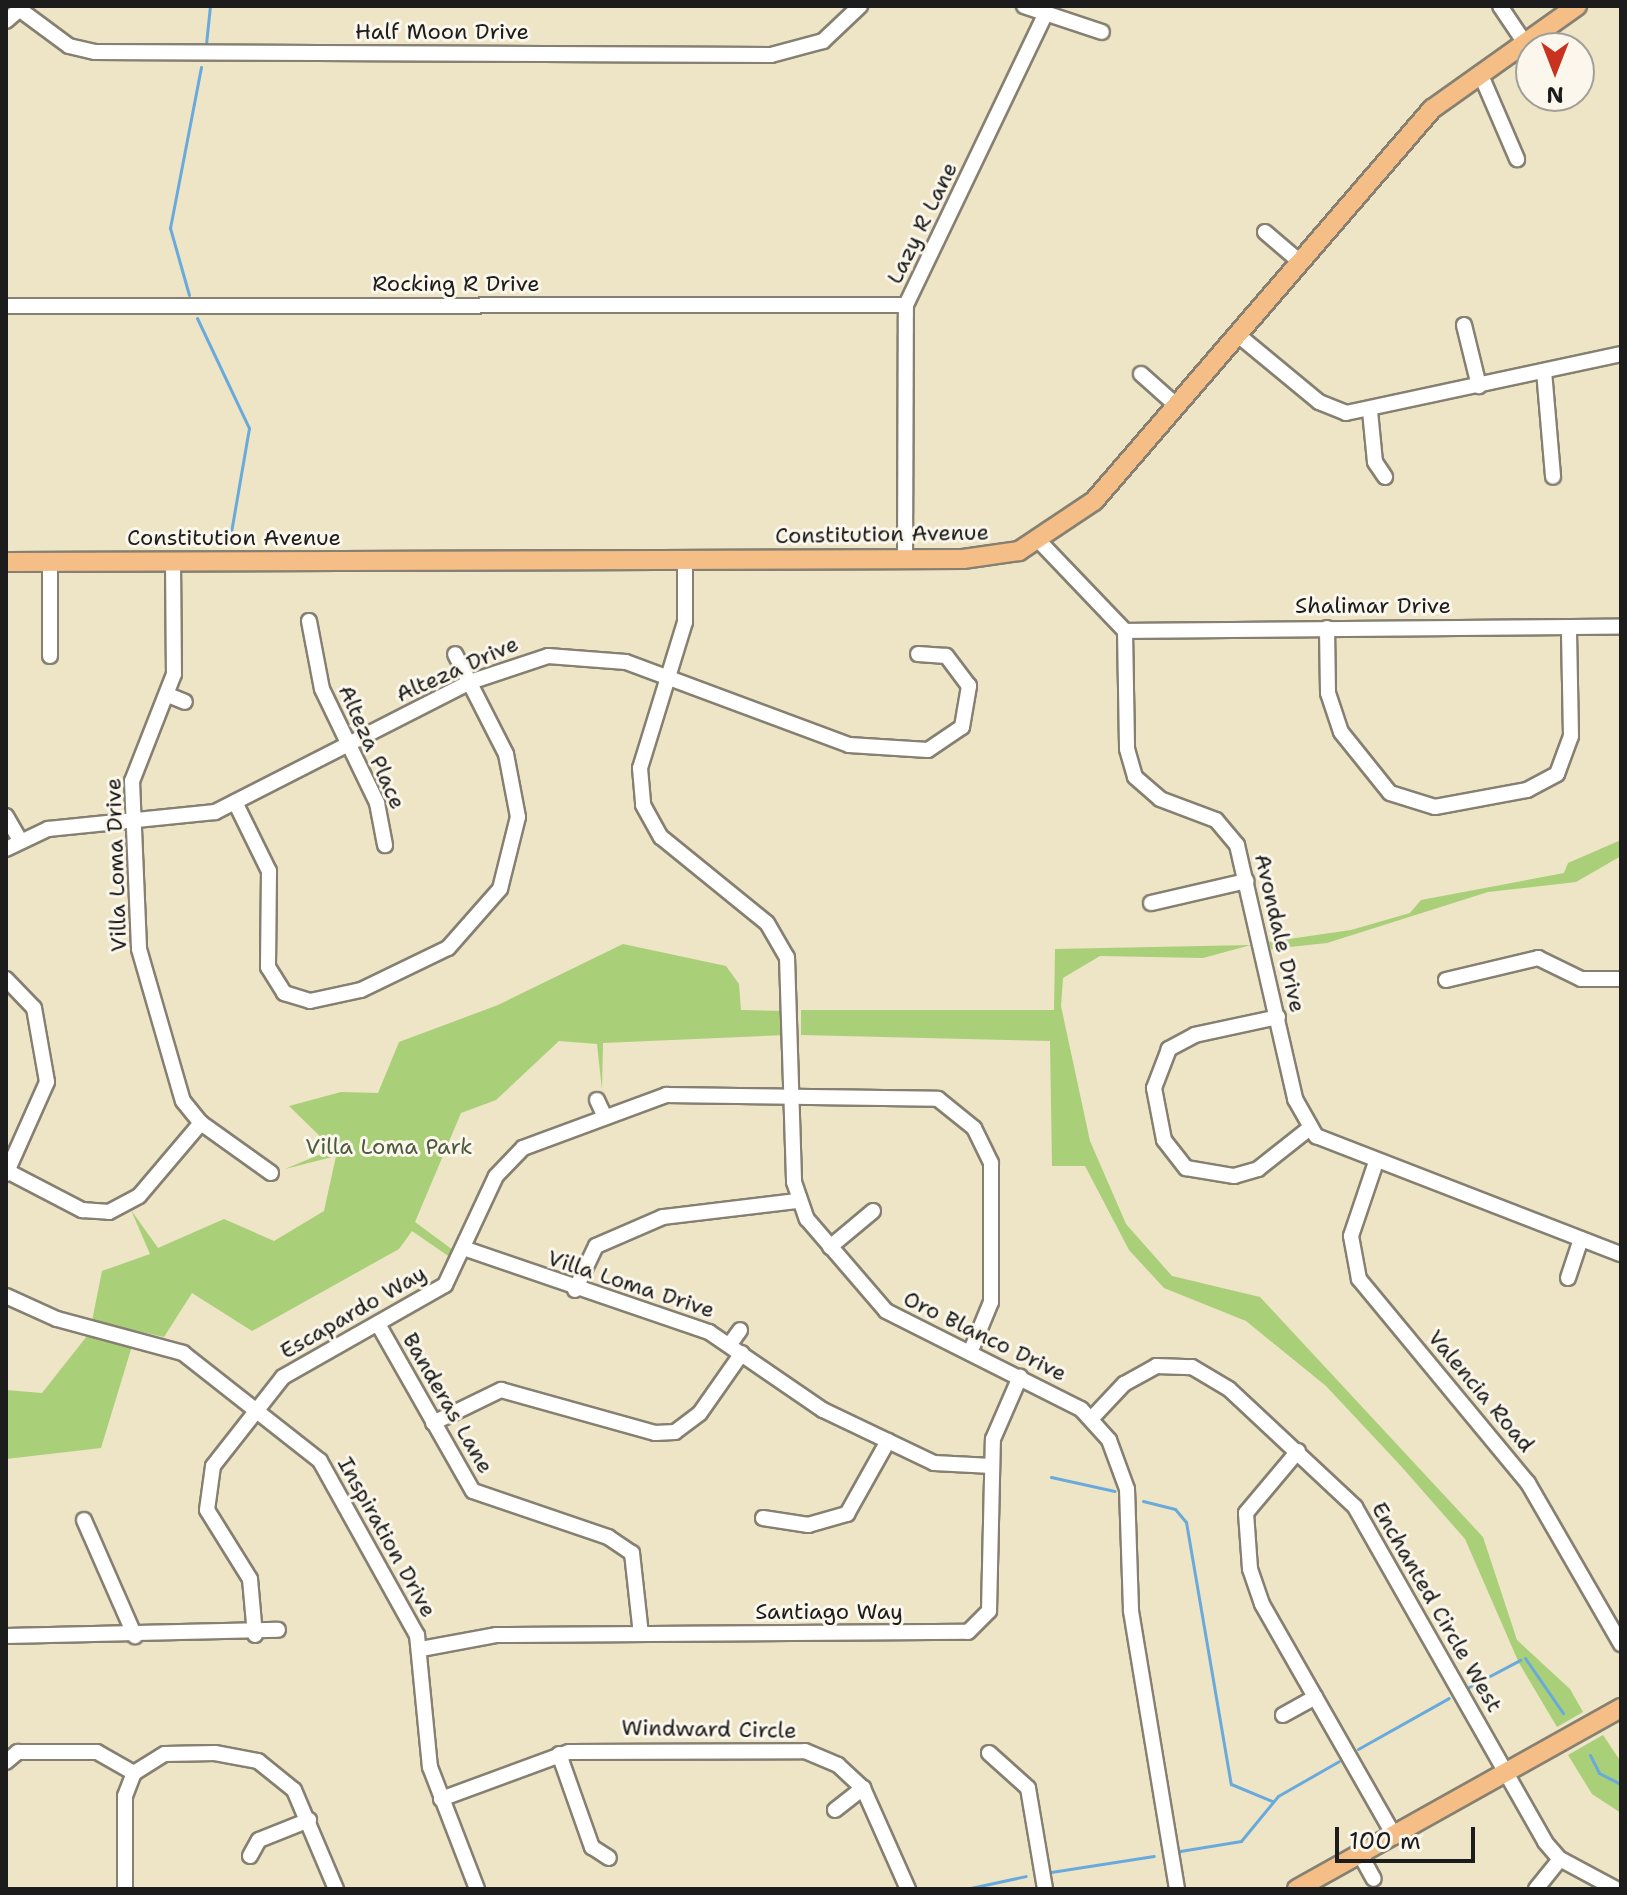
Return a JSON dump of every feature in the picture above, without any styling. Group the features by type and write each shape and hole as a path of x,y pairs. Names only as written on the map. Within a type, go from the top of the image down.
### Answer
{"main road":[{"name":"Constitution Avenue","path":"1540,32 1577,6"},
{"name":"Constitution Avenue","path":"6,562 982,558 1040,542 1094,501 1417,124 1480,73 1515,50"},
{"path":"1297,1889 1361,1856 1621,1708"}],"street":[{"name":"Half Moon Drive","path":"21,8 69,46 95,52 771,55 823,41 860,6"},
{"path":"1024,6 1044,17 1102,32"},
{"path":"1500,6 1518,32"},
{"path":"6,21 21,8"},
{"name":"Lazy R Lane","path":"905,559 906,305 1044,17"},
{"path":"1480,73 1517,159"},
{"path":"1265,232 1300,262"},
{"name":"Rocking R Drive","path":"6,306 906,305"},
{"path":"1464,325 1479,386"},
{"path":"1238,335 1324,405 1370,411 1621,354"},
{"path":"1544,371 1553,477"},
{"path":"1141,374 1177,406"},
{"path":"1370,411 1375,462 1385,477"},
{"path":"1040,542 1125,631"},
{"path":"575,1290 596,1246 663,1217 798,1201 793,980 783,946 757,914 661,837 643,805 640,768 671,677 685,622 685,560"},
{"path":"50,562 50,656"},
{"name":"Villa Loma Drive","path":"173,562 168,695 133,770 141,960 178,1092 201,1123 271,1173"},
{"name":"Alteza Place","path":"309,621 322,689 382,814 385,845"},
{"path":"1327,628 1328,693 1341,732 1390,793 1435,807 1527,790 1557,774 1571,736 1569,627"},
{"name":"Shalimar Drive","path":"1125,631 1621,627"},
{"name":"Avondale Drive","path":"1125,631 1130,769 1150,793 1224,828 1246,881 1295,1099 1310,1128"},
{"name":"Alteza Drive","path":"16,847 48,829 202,815 235,802 470,682 562,654 612,659 671,677 837,742 917,751 955,736 970,697 954,662 931,650 918,654"},
{"path":"235,802 269,871 267,958 276,986 300,1000 321,1000 414,968 485,914 515,845 514,779 455,654"},
{"path":"168,695 185,702"},
{"path":"6,816 16,847"},
{"path":"1151,903 1246,881"},
{"path":"1446,980 1538,958 1588,981 1621,979"},
{"path":"6,979 34,1008 53,1097 7,1172 82,1210 109,1212 139,1196 201,1123"},
{"path":"1278,1017 1195,1035 1169,1049 1154,1088 1164,1140 1186,1168 1234,1176 1258,1169 1310,1128 1325,1143 1621,1254"},
{"name":"Escapardo Way","path":"255,1635 250,1579 212,1521 205,1488 256,1408 293,1370 445,1285 466,1249 507,1159 605,1117 666,1095 927,1096 972,1113 986,1146 992,1172 991,1302 970,1353"},
{"path":"597,1100 605,1117"},
{"name":"Valencia Road","path":"1376,1162 1351,1236 1359,1279 1528,1483 1621,1644"},
{"name":"Oro Blanco Drive","path":"798,1201 830,1247 886,1311 1020,1377 1092,1418"},
{"path":"830,1247 873,1211"},
{"path":"1568,1278 1581,1239"},
{"name":"Villa Loma Drive","path":"466,1249 736,1348 812,1404 943,1466 992,1466"},
{"name":"Inspiration Drive","path":"6,1296 57,1319 183,1353 256,1408 328,1471 421,1649 426,1741 441,1799 477,1889"},
{"name":"Banderas Lane","path":"378,1324 468,1484 492,1501 637,1549 641,1634"},
{"path":"433,1423 500,1384 665,1433 692,1422 736,1348 740,1330"},
{"path":"1139,1355 1145,1370 1092,1418 1127,1489 1131,1611 1177,1889"},
{"name":"Enchanted Circle West","path":"1145,1370 1178,1364 1204,1371 1298,1451 1355,1507 1506,1773 1560,1859 1616,1889"},
{"name":"Santiago Way","path":"421,1649 496,1635 968,1632 987,1618 990,1603 994,1430 1020,1377"},
{"path":"763,1518 820,1525 859,1513 888,1441"},
{"path":"1298,1451 1252,1503 1244,1538 1257,1593 1395,1837"},
{"path":"487,1517 492,1501"},
{"path":"84,1520 87,1539 130,1611 135,1636"},
{"path":"6,1636 255,1635 278,1630"},
{"path":"1283,1715 1315,1697"},
{"name":"Windward Circle","path":"441,1799 559,1754 805,1751 838,1765 863,1788 908,1889"},
{"path":"6,1762 18,1752 97,1752 134,1773"},
{"path":"125,1889 125,1796 134,1773 165,1754 215,1753 245,1757 284,1770 309,1820 336,1889"},
{"path":"989,1753 1028,1788 1045,1889"},
{"path":"559,1754 592,1847 609,1858"},
{"path":"835,1810 863,1788"},
{"path":"250,1856 259,1840 309,1820"},
{"path":"1361,1856 1374,1879"},
{"path":"1536,1889 1560,1859"}],"green space":[{"path":"1621,840 1621,856 1576,882 1488,892 1327,943 1271,949 1269,942 1351,930 1410,913 1421,900 1564,873 1568,863"},
{"name":"Villa Loma Park","path":"623,944 726,966 739,984 741,1010 786,1011 786,1035 603,1043 602,1090 597,1044 559,1041 496,1100 461,1113 415,1222 457,1253 454,1260 412,1231 399,1249 252,1331 192,1293 164,1337 92,1321 102,1271 150,1254 131,1210 158,1248 224,1219 274,1241 324,1211 336,1156 285,1169 333,1149 289,1106 341,1092 378,1093 399,1042 498,1005"},
{"path":"1251,945 1203,958 1100,956 1063,978 1061,1006 1090,1141 1126,1224 1172,1276 1260,1297 1483,1537 1517,1640 1570,1689 1583,1712 1557,1727 1519,1663 1465,1539 1400,1465 1326,1386 1246,1321 1164,1288 1129,1250 1085,1166 1052,1166 1050,1041 801,1035 801,1010 1054,1010 1055,949"},
{"path":"87,1336 132,1346 101,1448 6,1459 6,1390 42,1393"},
{"path":"1603,1735 1621,1762 1621,1813 1592,1794 1568,1755"}],"waterway":[{"path":"206,44 210,6"},
{"path":"189,295 170,228 201,67"},
{"path":"197,318 249,428 231,532"},
{"path":"1051,1477 1114,1491"},
{"path":"1143,1501 1175,1509 1186,1522 1231,1784 1272,1801"},
{"path":"1525,1658 1563,1713"},
{"path":"1469,1687 1520,1660"},
{"path":"1358,1749 1449,1698"},
{"path":"1590,1755 1599,1773 1621,1784"},
{"path":"1180,1851 1241,1841 1278,1796 1339,1761"},
{"path":"1051,1872 1154,1856"},
{"path":"966,1889 1026,1876"}]}
